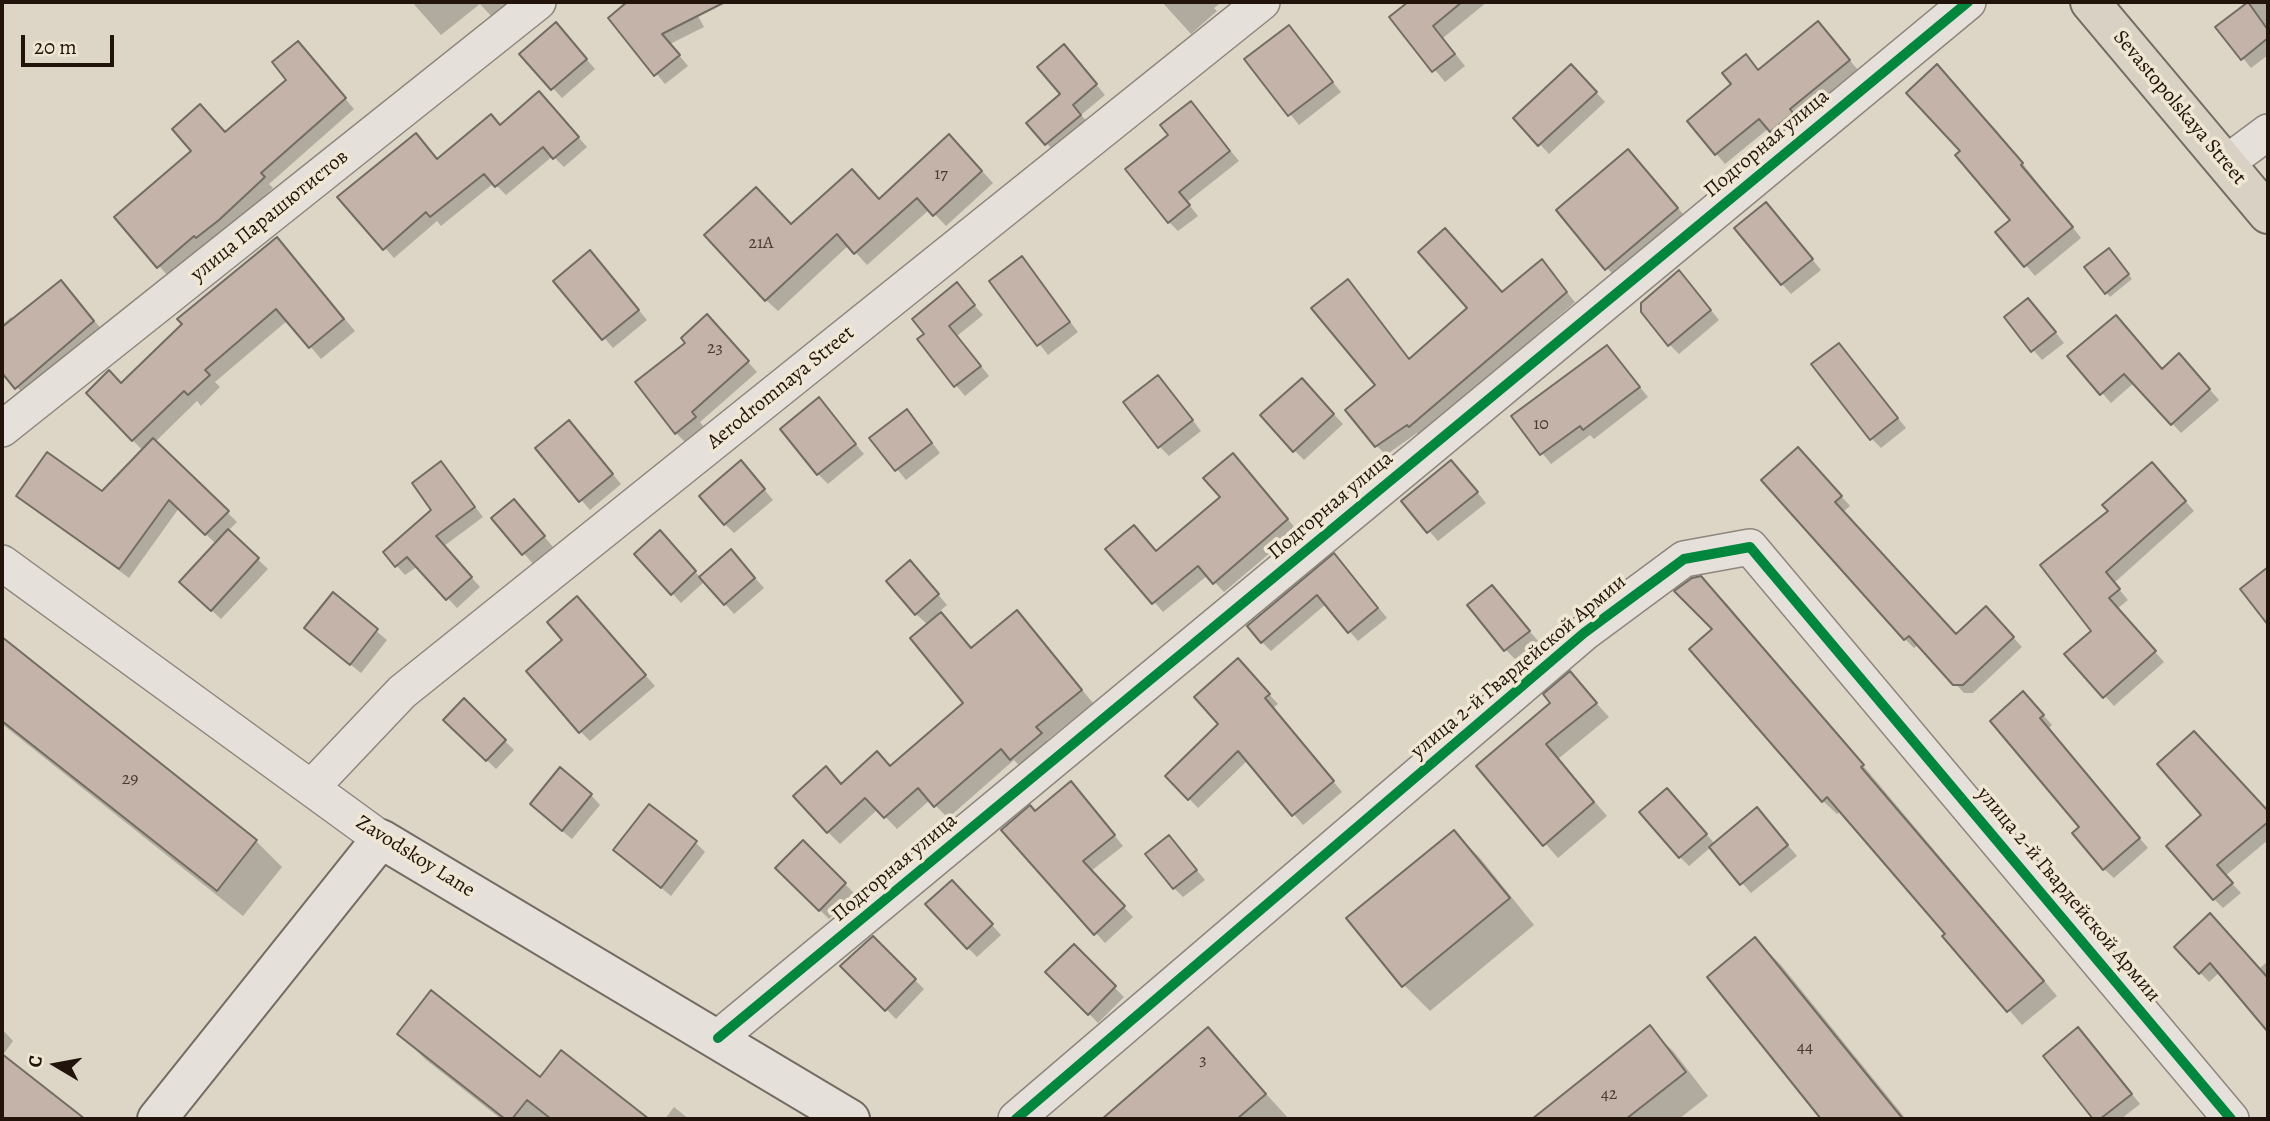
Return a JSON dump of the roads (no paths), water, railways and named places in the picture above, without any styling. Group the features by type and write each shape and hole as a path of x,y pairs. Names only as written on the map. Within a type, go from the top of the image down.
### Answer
{"main road":[{"name":"Sevastopolskaya Street","path":"2090,2 2268,214"}],"street":[{"name":"улица Парашютистов","path":"2,429 538,2"},
{"name":"Aerodromnaya Street","path":"311,788 402,692 1262,2"},
{"name":"Подгорная улица","path":"718,1038 1968,2"},
{"path":"2225,164 2268,132"},
{"name":"улица 2-й Гвардейской Армии","path":"1016,1119 1584,633 1684,559 1750,547 2231,1119"},
{"name":"Zavodskoy Lane","path":"2,563 381,839 850,1119"},
{"path":"157,1119 381,839"}]}
